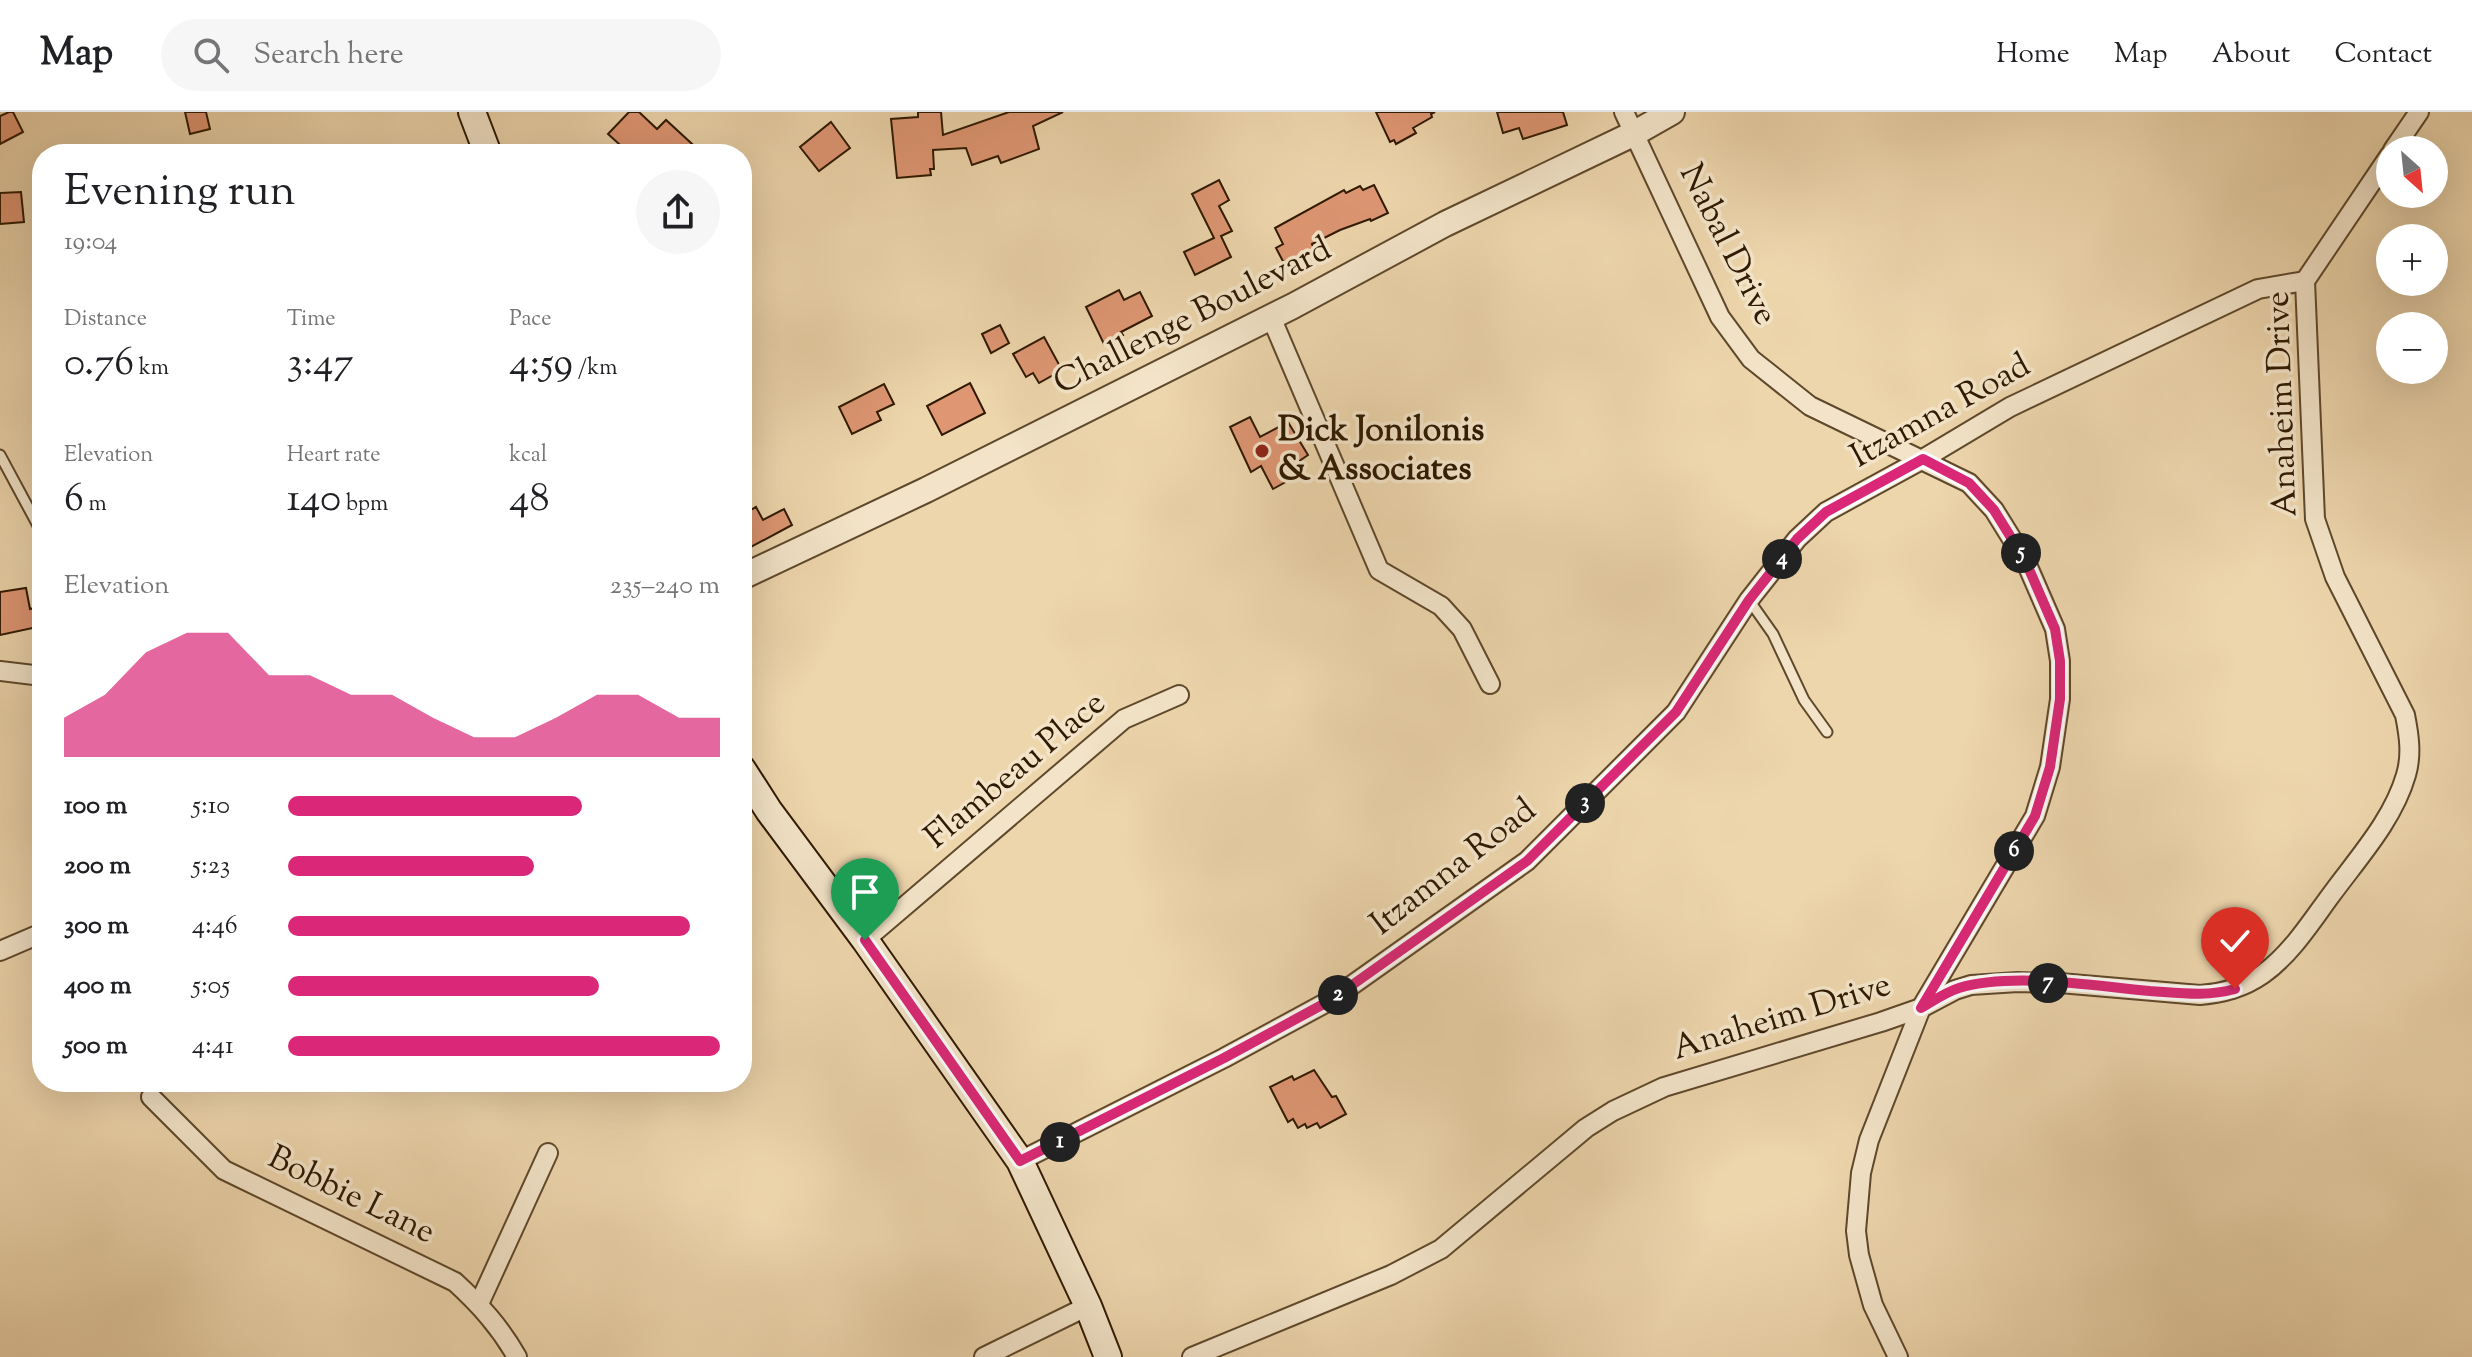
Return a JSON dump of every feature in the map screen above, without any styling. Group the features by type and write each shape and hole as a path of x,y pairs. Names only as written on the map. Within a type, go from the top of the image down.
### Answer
{"main road":[{"path":"472,112 484,144"},
{"path":"752,785 1020,1161 1088,1306 1108,1357"}],"street":[{"name":"Challenge Boulevard","path":"752,572 926,490 1271,317 1629,122 1672,112"},
{"name":"Anaheim Drive","path":"2403,136 2419,112"},
{"name":"Nabal Drive","path":"1629,122 1720,317 1751,359 1810,406 1969,483 1994,510 2025,560 2055,629 2060,661 2060,699 2053,754 2035,816 1921,1008 1869,1140 1861,1173 1856,1231 1859,1255 1873,1305 1898,1357"},
{"name":"Anaheim Drive","path":"1192,1357 1391,1275 1441,1249 1586,1128 1664,1087 1921,1008 1963,987 2018,982 2060,983 2200,995 2235,989 2266,972 2295,943 2381,826 2405,778 2409,758 2409,732 2405,715 2335,577 2315,519 2305,281 2376,176"},
{"name":"Itzamna Road","path":"1020,1161 1331,1000 1527,861 1676,712 1749,600 1797,539 1826,512 2010,407 2258,289 2305,281"},
{"path":"1271,317 1379,570 1441,606 1462,629 1490,684"},
{"path":"0,671 32,675"},
{"name":"Flambeau Place","path":"865,940 1124,719 1179,695"},
{"path":"0,951 32,937"},
{"name":"Bobbie Lane","path":"151,1097 224,1170 455,1282 504,1334 517,1357"},
{"path":"479,1304 548,1153"},
{"path":"984,1357 1088,1306"}],"lane":[{"path":"0,455 32,514"},
{"path":"1749,600 1773,634 1804,700 1827,732"}],"building":[{"path":"13,112 23,132 0,144 0,116"},
{"path":"185,112 206,112 210,129 190,134"},
{"path":"629,112 639,112 657,129 666,120 692,144 619,144 608,134"},
{"path":"918,112 941,112 943,135 1009,112 1063,112 1033,126 1039,149 1001,163 998,156 972,165 966,148 933,150 934,169 930,169 931,175 897,178 891,119 918,117"},
{"path":"1376,112 1435,112 1413,128 1416,133 1396,144 1394,140 1390,142"},
{"path":"1497,112 1563,112 1567,125 1523,139 1519,128 1503,133"},
{"path":"831,122 850,148 819,171 800,147"},
{"path":"1219,180 1229,200 1219,206 1232,231 1221,236 1231,257 1195,275 1184,252 1214,238 1192,194"},
{"path":"1374,185 1388,213 1312,244 1314,249 1286,267 1276,248 1283,244 1275,228 1344,190 1346,193 1360,186 1363,190"},
{"path":"21,192 24,222 0,224 0,193"},
{"path":"1119,290 1124,300 1140,292 1152,316 1104,344 1086,307"},
{"path":"1000,325 1009,343 991,353 982,334"},
{"path":"1044,337 1062,370 1039,383 1033,373 1026,377 1013,354"},
{"path":"970,383 985,413 942,435 927,406"},
{"path":"884,384 894,404 877,412 881,420 852,434 839,407"},
{"path":"1250,417 1260,437 1288,422 1308,455 1295,464 1300,474 1273,489 1261,466 1251,472 1230,427"},
{"path":"756,507 763,520 784,509 792,525 752,546 752,509"},
{"path":"26,588 32,609 32,628 0,635 0,592"},
{"path":"1314,1070 1332,1097 1336,1096 1346,1114 1320,1128 1317,1123 1298,1128 1293,1119 1288,1122 1270,1087"}],"place":[{"name":"Dick Jonilonis & Associates","path":"1262,451"}],"route":[{"path":"865,940 1020,1161 1331,1000 1527,861 1676,712 1749,600 1797,539 1826,512 1923,459 1969,483 1994,510 2025,560 2055,629 2060,661 2060,699 2056,741 2035,816 1921,1008 1971,985 2018,982 2200,995 2235,989"}]}
